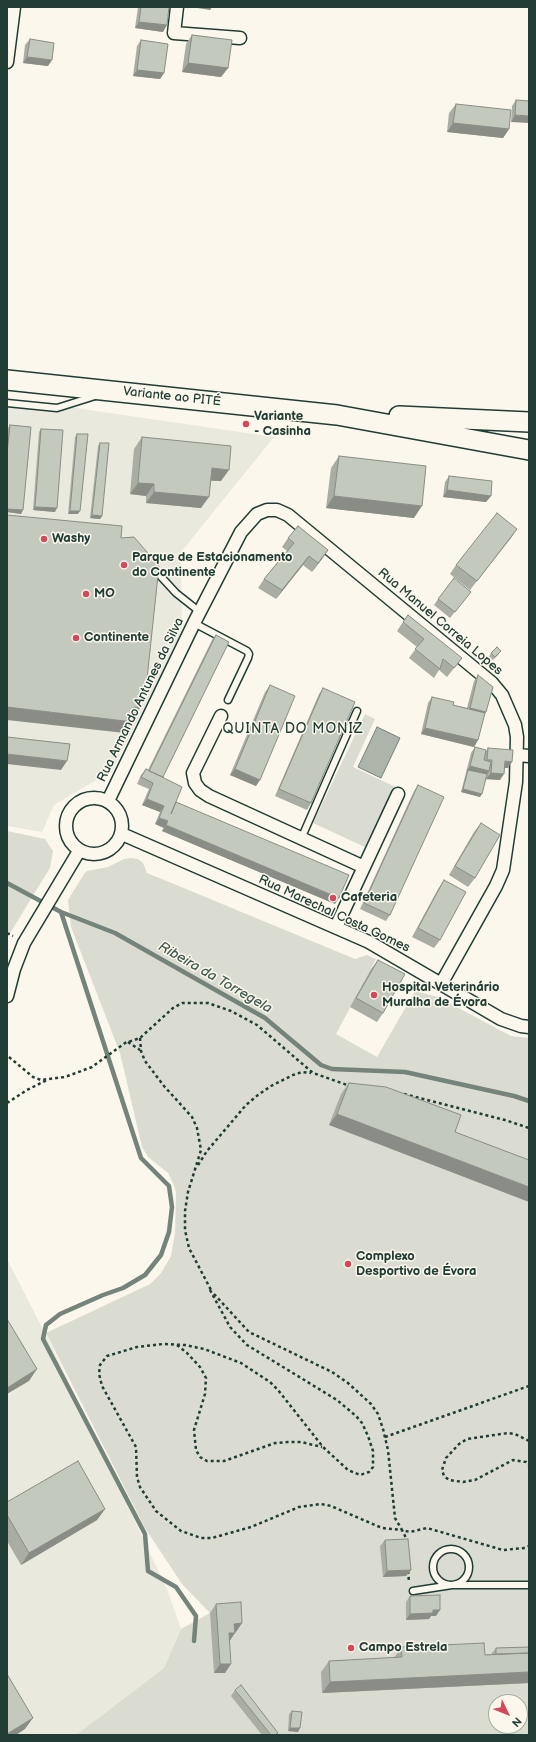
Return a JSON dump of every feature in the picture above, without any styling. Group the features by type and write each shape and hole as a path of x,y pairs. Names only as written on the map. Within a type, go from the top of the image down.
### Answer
{"main road":[{"name":"Variante ao PITÉ","path":"7,380 337,415 529,422"},
{"name":"Variante ao PITÉ","path":"337,415 529,450"}],"street":[{"path":"7,62 14,7"},
{"path":"177,7 174,33 240,38"},
{"name":"Rua Manuel Correia Lopes","path":"197,617 241,532 257,514 268,510 277,510 288,515 492,683 502,695 515,725 517,737 516,782 503,870 442,984"},
{"name":"Rua Armando Antunes da Silva","path":"108,801 197,617"},
{"path":"221,716 193,773 195,783 200,790 209,796 364,867"},
{"path":"517,754 529,756"},
{"path":"336,927 398,794"},
{"path":"95,798 108,801 119,812 122,819 122,834 117,844 109,851 99,855 89,855 79,851 70,843 66,832 66,820 72,808 82,800 95,798"},
{"name":"Rua Marechal Costa Gomes","path":"122,834 369,942 501,1019 521,1026 529,1027"},
{"path":"7,996 10,968 34,923 79,851"}],"lane":[{"path":"7,403 57,408 110,391"},
{"path":"146,561 197,617 247,651 248,658 228,700"},
{"path":"301,839 357,711"},
{"path":"447,1548 459,1550 464,1553 469,1564 469,1570 463,1580 452,1585 440,1582 435,1577 432,1566 437,1554 447,1548"},
{"path":"413,1591 452,1585 529,1585"}],"path":[{"path":"9,1057 33,1077 41,1080 71,1075 92,1067 126,1042 140,1038 178,1006 191,1002 208,1003 231,1011 257,1025 313,1073"},
{"path":"140,1038 141,1051 153,1072 192,1117 197,1128 201,1150 188,1192 185,1211 185,1230 190,1248 230,1327 247,1345 337,1400 356,1416 362,1423 373,1451 372,1467 365,1474 355,1474 348,1470 323,1447 278,1390 254,1370 229,1357 204,1350 163,1344 117,1352 107,1356 100,1365 102,1386 136,1447 137,1477 140,1487 156,1511 168,1522 190,1535 212,1538 251,1527 299,1507 321,1504 331,1506 382,1528 410,1532 427,1528 503,1550 525,1548 529,1546"},
{"path":"126,1042 141,1051"},
{"path":"195,1170 207,1151 246,1105 271,1086 302,1072 313,1073 353,1087"},
{"path":"7,1103 27,1090 49,1079"},
{"path":"399,1093 505,1120 529,1128"},
{"path":"210,1290 248,1332 332,1372 361,1394 378,1414 388,1450 395,1518 408,1540 408,1547"},
{"path":"177,1345 188,1353 200,1367 206,1378 205,1394 194,1430 196,1450 200,1457 207,1461 224,1461 275,1443 301,1442 323,1447"},
{"path":"385,1437 529,1386"},
{"path":"529,1441 515,1434 508,1433 468,1439 459,1444 446,1458 442,1470 444,1476 449,1480 464,1482 475,1480 513,1460 526,1462 529,1465"},
{"path":"408,1567 409,1582 413,1591"}],"shaded area":[{"path":"7,398 274,437 181,552 182,634 112,771 54,805 42,832 7,826"},
{"path":"365,714 375,719 353,767 398,788 369,849 313,823"},
{"path":"377,727 400,738 381,778 358,767"},
{"path":"7,831 45,839 53,851 50,868 7,938"},
{"name":"Complexo Desportivo de Évora","path":"124,859 138,859 143,863 147,873 355,959 367,955 376,959 336,1034 377,1057 415,991 438,997 511,1036 529,1038 529,1735 76,1735 164,1668 181,1629 210,1613 182,1584 145,1528 46,1333 150,1284 161,1273 171,1256 175,1233 176,1192 173,1183 168,1173 148,1157 142,1147 120,1053 71,927 68,900 84,874 87,871 108,867"},
{"path":"7,1259 50,1343 167,1589 181,1629 164,1668 76,1735 7,1735"}],"building":[{"path":"141,7 169,7 167,25 139,22"},
{"path":"192,35 232,40 228,68 188,63"},
{"path":"30,39 54,43 52,60 27,57"},
{"path":"141,40 168,44 164,73 137,70"},
{"path":"516,100 529,101 529,116 515,115"},
{"path":"456,104 511,110 509,129 453,123"},
{"path":"10,425 31,427 23,510 7,509 7,453"},
{"path":"41,429 63,430 57,508 35,507"},
{"path":"77,434 88,434 80,511 70,511"},
{"path":"142,437 231,446 229,470 212,468 209,497 154,492 154,484 138,483"},
{"path":"100,443 109,443 102,516 92,515"},
{"path":"339,456 426,466 422,506 334,496"},
{"path":"449,476 492,481 491,496 447,490"},
{"path":"497,513 517,529 477,581 456,565"},
{"name":"Continente","path":"7,515 122,526 121,538 134,537 159,566 146,688 142,686 140,708 134,707 133,722 7,707"},
{"path":"298,526 328,550 318,563 309,556 282,590 264,579 294,543 288,538"},
{"path":"454,578 471,592 455,612 438,599"},
{"path":"408,615 462,658 454,668 443,659 440,669 415,649 424,639 403,622"},
{"path":"216,635 229,642 163,777 149,771"},
{"path":"497,647 501,651 495,657 491,653"},
{"path":"478,675 493,687 486,712 470,708"},
{"path":"270,685 295,696 260,780 235,769"},
{"path":"323,688 355,702 311,803 279,789"},
{"path":"432,697 454,702 453,705 485,713 478,740 425,728"},
{"path":"7,737 70,744 67,761 7,754"},
{"path":"475,747 486,750 484,760 491,762 489,771 470,766"},
{"path":"488,748 513,750 512,762 505,761 504,774 491,773 492,760 487,760"},
{"path":"146,769 182,787 171,814 176,802 349,875 339,898 166,825 168,821 159,818 164,806 147,799 153,783 141,777"},
{"path":"468,770 487,774 482,794 463,789"},
{"path":"418,785 444,797 390,915 364,903"},
{"path":"481,823 500,835 475,878 455,866"},
{"path":"444,880 466,892 440,940 418,928"},
{"name":"Hospital Veterinário Muralha de Évora","path":"378,960 405,974 383,1013 356,998"},
{"path":"349,1083 386,1087 461,1115 455,1132 529,1160 529,1187 337,1114"},
{"path":"7,1319 37,1369 7,1388"},
{"path":"78,1461 105,1509 29,1553 7,1515 7,1502"},
{"path":"408,1539 411,1570 387,1571 385,1540"},
{"path":"440,1595 440,1610 433,1610 433,1613 410,1614 410,1596"},
{"path":"241,1602 242,1623 234,1624 235,1633 229,1633 231,1664 220,1664 216,1604"},
{"path":"484,1643 485,1655 529,1653 529,1672 330,1682 329,1661 402,1657 401,1647"},
{"path":"529,1647 529,1653 496,1654 496,1648"},
{"path":"7,1674 33,1718 7,1734"},
{"path":"241,1685 278,1733 271,1735 235,1690"},
{"path":"292,1711 302,1712 300,1728 290,1728"}],"waterway":[{"name":"Ribeira da Torregela","path":"7,883 61,912 115,933 265,1018 321,1065 332,1069 405,1072 514,1096 529,1101"},
{"path":"61,912 141,1158 169,1186 172,1207 169,1232 161,1255 145,1275 123,1288 60,1314 46,1325 43,1339 145,1534 148,1571 176,1587 196,1616 194,1641"}],"place":[{"name":"Variante - Casinha","path":"246,424"},
{"name":"Washy","path":"44,539"},
{"name":"Parque de Estacionamento do Continente","path":"124,565"},
{"name":"MO","path":"86,594"},
{"name":"Continente","path":"76,638"},
{"name":"Cafeteria","path":"333,898"},
{"name":"Hospital Veterinário Muralha de Évora","path":"374,995"},
{"name":"Complexo Desportivo de Évora","path":"348,1264"},
{"name":"Campo Estrela","path":"351,1648"}],"district":[{"name":"QUINTA DO MONIZ","path":"293,729"}]}
